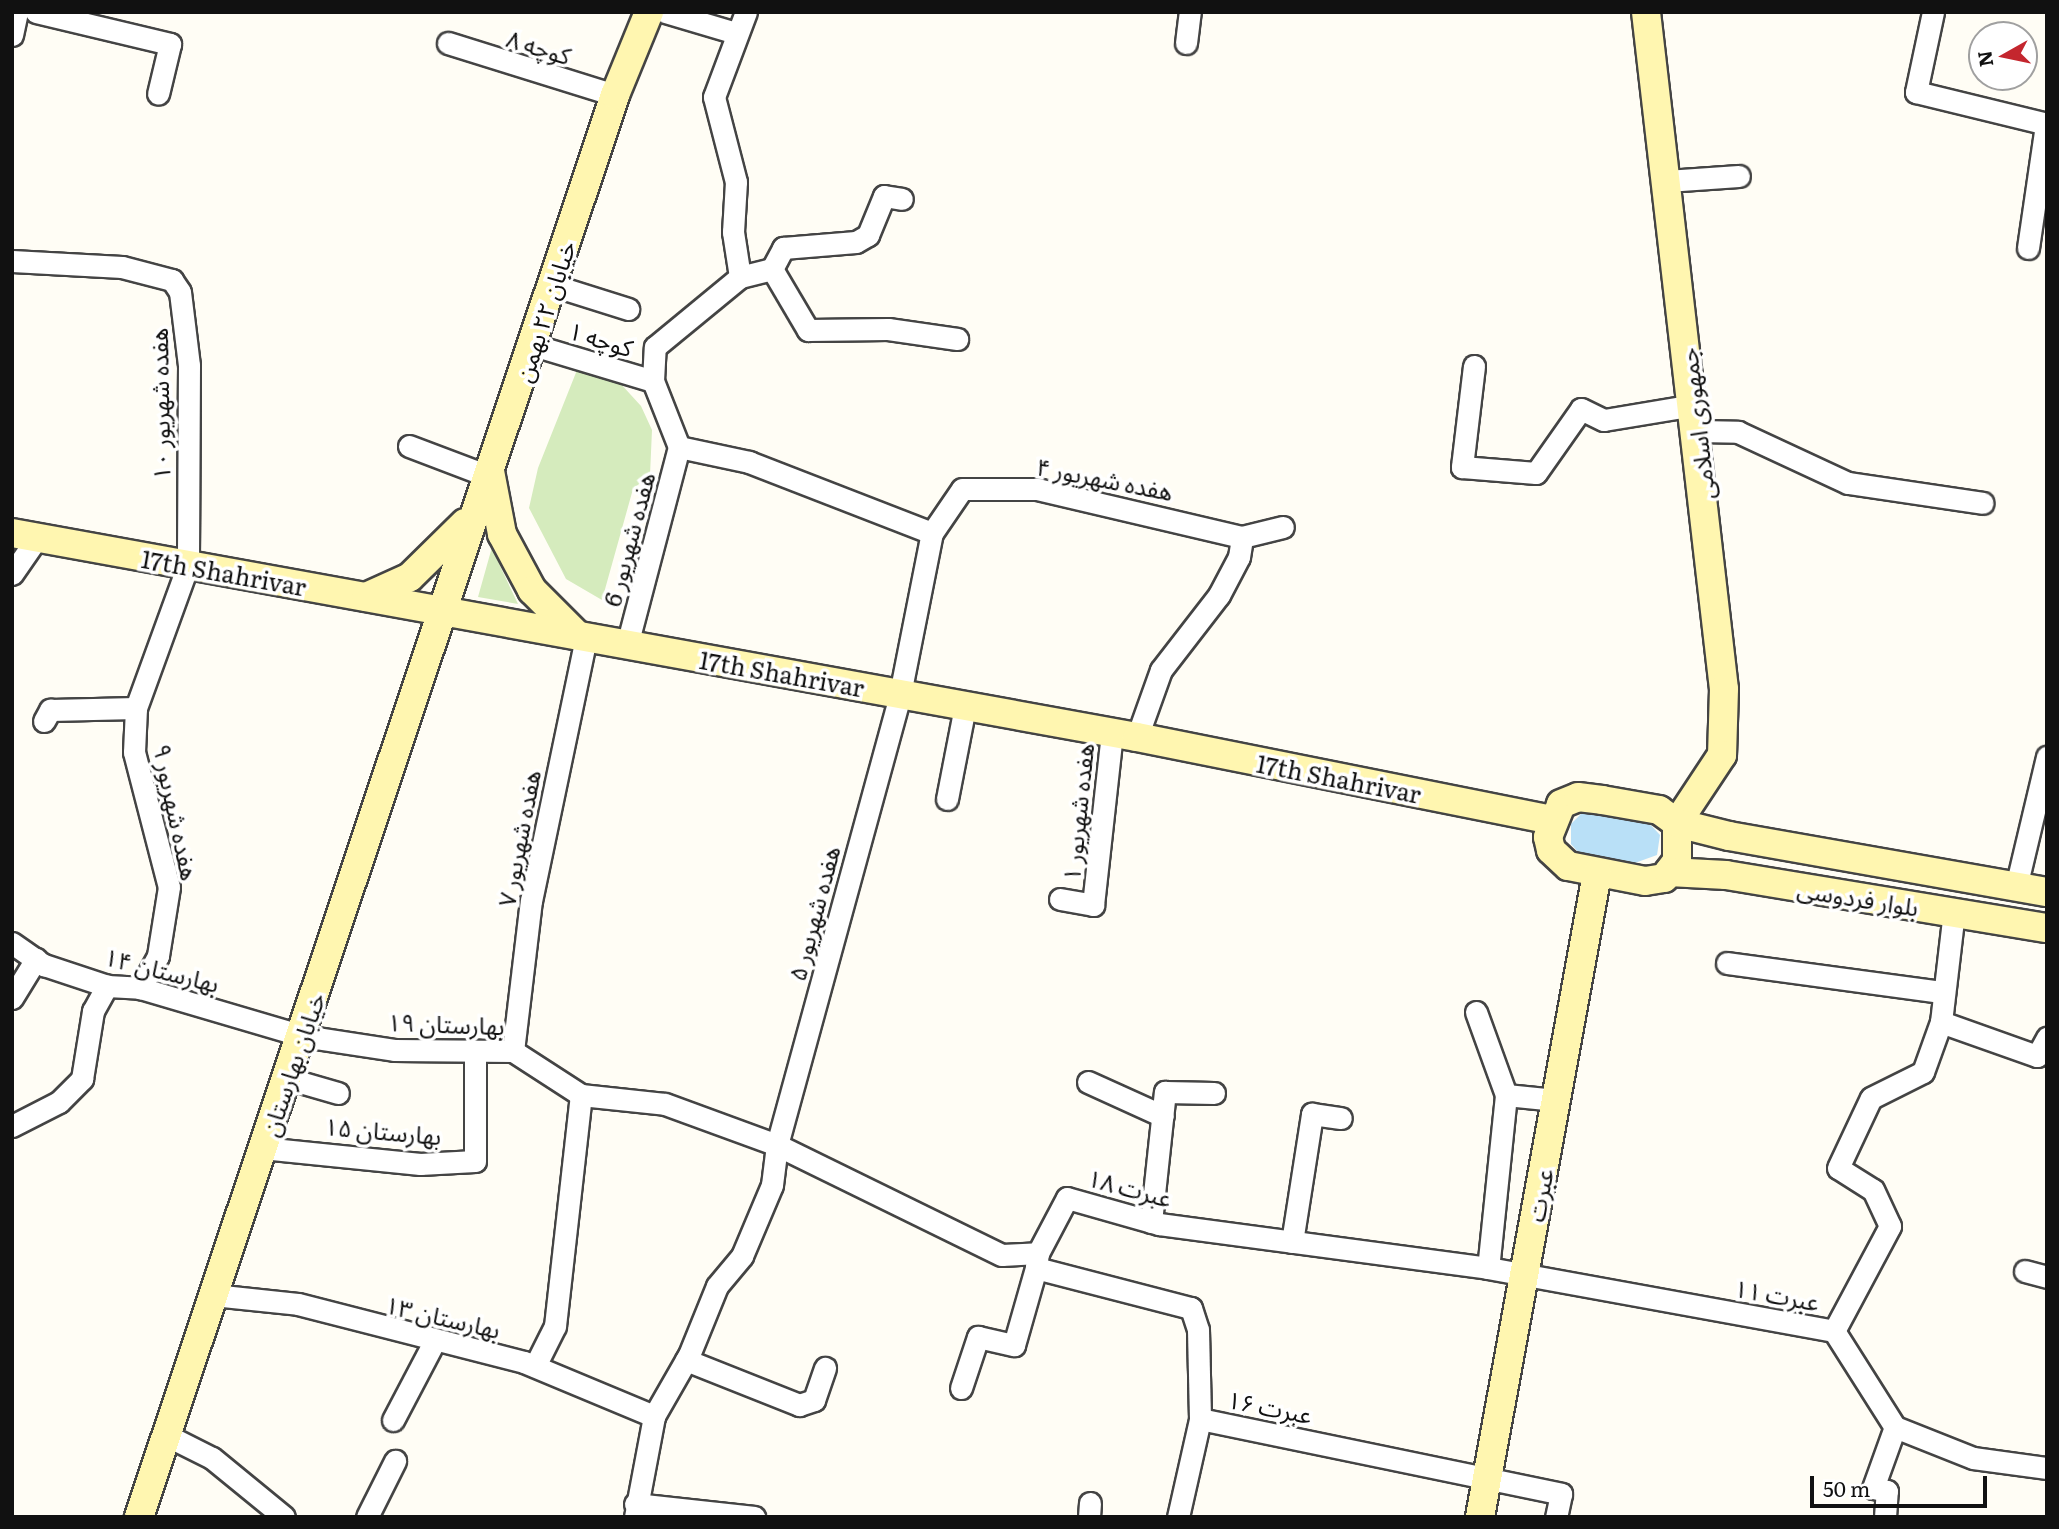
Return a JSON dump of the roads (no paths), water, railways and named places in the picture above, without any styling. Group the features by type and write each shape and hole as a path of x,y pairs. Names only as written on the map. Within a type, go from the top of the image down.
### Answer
{"main road":[{"name":"خیابان ۲۲ بهمن","path":"442,611 615,95 649,12"},
{"name":"جمهوری اسلامی","path":"1646,12 1697,418 1724,690 1722,755 1677,823"},
{"path":"489,473 502,534 532,590 582,636"},
{"path":"366,597 429,561 477,506"},
{"name":"17th Shahrivar","path":"24,535 1125,735 1551,820"},
{"name":"خیابان بهارستان","path":"139,1517 286,1077 303,1036 442,611"},
{"name":"بلوار فردوسی","path":"1551,820 1561,804 1578,797 1659,810 1677,823 2047,892"},
{"path":"1551,820 1551,850 1568,866 1597,874 1645,881 1669,872 1680,844 1677,823"},
{"name":"بلوار فردوسی","path":"1669,872 1954,912 2047,928"},
{"name":"عبرت","path":"1480,1517 1597,874"}],"street":[{"path":"12,35 17,12"},
{"path":"36,12 170,44 158,94"},
{"path":"666,12 736,33"},
{"path":"740,277 733,232 736,182 714,97 746,12"},
{"path":"1185,43 1190,12"},
{"path":"1933,12 1916,92 2046,124 2028,248"},
{"name":"کوچه ۸","path":"449,43 615,95"},
{"path":"1666,181 1739,176"},
{"path":"902,199 884,196 868,235 856,242 783,248 772,269 740,277 656,347 653,381 679,447 750,462 932,533"},
{"name":"هفده شهریور ۱۰","path":"12,261 122,267 172,280 180,292 189,365 188,565"},
{"path":"772,269 808,330 888,329 957,339"},
{"path":"552,285 628,309"},
{"name":"کوچه ۱","path":"533,345 653,381"},
{"path":"1474,366 1462,467 1535,473 1581,409 1604,420 1697,418 1738,432 1849,484 1983,503"},
{"path":"409,446 489,473"},
{"name":"هفده شهریور 6","path":"627,645 679,447"},
{"name":"هفده شهریور ۴","path":"900,694 932,533 962,489 1037,489 1242,537 1283,527"},
{"path":"12,574 24,535"},
{"path":"1125,735 1161,670 1219,595 1239,557 1242,537"},
{"name":"هفده شهریور ۹","path":"139,988 158,956 169,887 134,752 136,708 188,565"},
{"name":"هفده شهریور ۷","path":"513,1051 531,901 582,636"},
{"name":"هفده شهریور ۵","path":"635,1511 654,1416 686,1360 717,1286 742,1256 772,1185 777,1145 900,694"},
{"path":"947,799 965,706"},
{"path":"44,720 50,710 136,708"},
{"name":"هفده شهریور ۱","path":"1060,899 1093,905 1125,735"},
{"path":"2016,887 2047,757"},
{"path":"1834,1331 1890,1226 1873,1190 1838,1168 1871,1098 1923,1072 1941,1022 1942,992 1954,912"},
{"name":"بهارستان ۱۴","path":"12,943 36,959 107,986 139,988 303,1036"},
{"path":"12,998 36,959"},
{"path":"1727,963 1942,992"},
{"path":"12,1126 59,1102 82,1079 93,1011 107,986"},
{"path":"1476,1012 1506,1095 1488,1268"},
{"path":"1941,1022 2036,1056 2047,1038"},
{"name":"بهارستان ۱۹","path":"303,1036 394,1049 513,1051 581,1095 665,1104 777,1145"},
{"name":"بهارستان ۱۵","path":"262,1148 420,1164 475,1161 475,1051"},
{"path":"286,1077 338,1093"},
{"path":"1088,1082 1163,1116"},
{"path":"1152,1222 1165,1092 1214,1093"},
{"path":"535,1366 555,1326 581,1095"},
{"path":"1506,1095 1556,1100"},
{"path":"1292,1242 1312,1114 1341,1118"},
{"path":"777,1145 1002,1255 1037,1260 1014,1345 978,1337 961,1388"},
{"name":"عبرت ۱۸","path":"1037,1260 1067,1198 1152,1222 1488,1268 1525,1277"},
{"name":"عبرت ۱۶","path":"1037,1260 1191,1308 1198,1330 1200,1419 1487,1476 1561,1494 1556,1517"},
{"path":"2025,1271 2047,1277"},
{"name":"عبرت ۱۱","path":"1525,1277 1834,1331 1895,1427"},
{"name":"بهارستان ۱۳","path":"213,1295 298,1304 434,1342 535,1366 654,1416"},
{"path":"393,1420 434,1342"},
{"path":"686,1360 799,1405 814,1400 825,1368"},
{"path":"1178,1517 1200,1419"},
{"path":"1885,1517 1887,1491 1872,1488 1895,1427 1973,1458 2047,1468"},
{"path":"166,1435 212,1458 284,1517"},
{"path":"367,1517 395,1461"},
{"path":"635,1511 754,1517"}],"water":[{"path":"1584,811 1647,821 1660,835 1657,855 1632,864 1579,853 1571,844 1571,824"}]}
